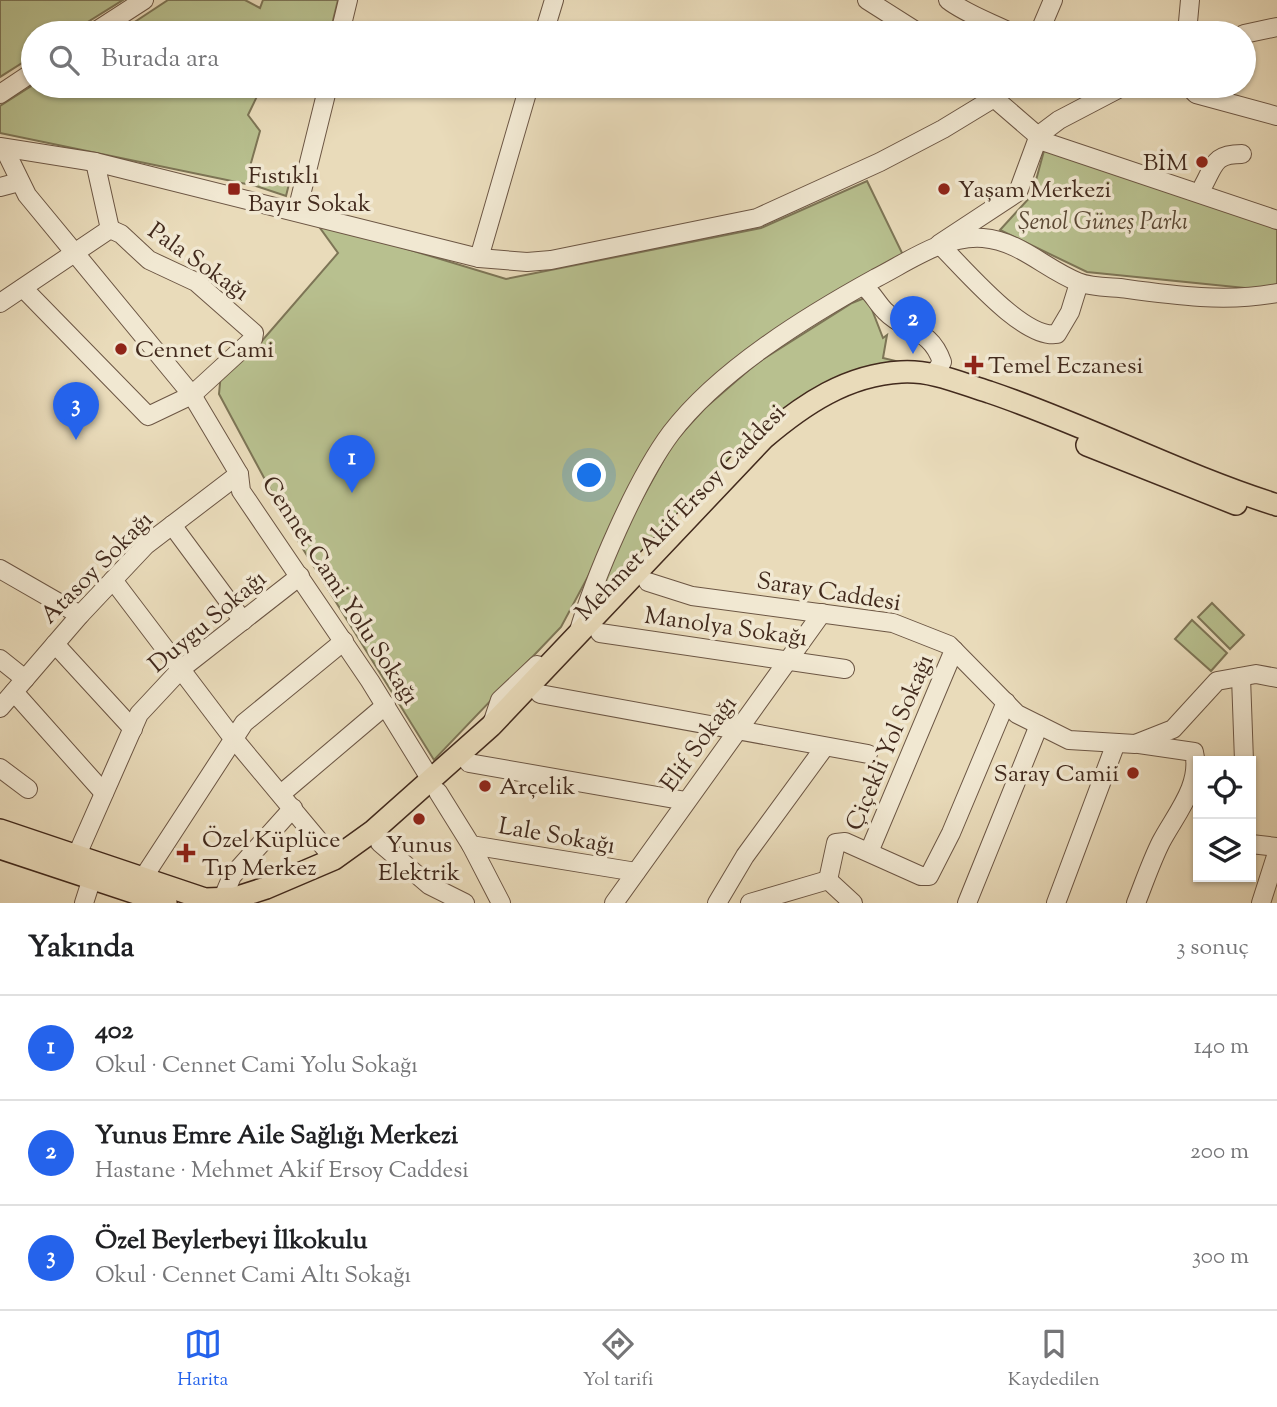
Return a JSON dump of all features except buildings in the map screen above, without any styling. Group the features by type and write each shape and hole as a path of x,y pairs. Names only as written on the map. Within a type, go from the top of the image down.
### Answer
{"main road":[{"name":"Mehmet Akif Ersoy Caddesi","path":"434,786 469,763 540,694 642,578 783,439 817,411 876,387 919,385 934,381 1011,400 1277,505"},
{"name":"Mehmet Akif Ersoy Caddesi","path":"934,381 1277,519"},
{"name":"Mehmet Akif Ersoy Caddesi","path":"256,903 338,864 377,837 434,786 491,726 587,639"},
{"path":"0,830 214,901"},
{"path":"0,848 166,903"},
{"name":"Mehmet Akif Ersoy Caddesi","path":"214,901 266,888 338,864"}],"street":[{"path":"112,21 144,0"},
{"path":"343,21 348,0"},
{"path":"548,21 554,0"},
{"path":"867,0 900,21"},
{"path":"948,0 962,11 972,12 989,21"},
{"path":"1044,21 1053,0"},
{"path":"1188,21 1190,0"},
{"path":"1256,31 1277,27"},
{"path":"0,94 21,80"},
{"path":"297,211 325,98"},
{"path":"479,258 526,98"},
{"path":"2,148 95,162 479,258 527,262 551,260 757,218 880,162 988,98"},
{"path":"1004,98 1045,142 1277,220"},
{"path":"587,639 587,601 632,503 672,432 741,366 785,334 863,286 940,244 1018,192 1039,135 1059,120 1101,98"},
{"path":"1211,98 1277,116"},
{"path":"1039,135 1049,134 1277,212"},
{"name":"Cennet Cami Yolu Sokağı","path":"2,148 19,182 192,396 239,474 242,491 386,705 471,845 501,903"},
{"path":"1203,187 1217,159 1225,154 1242,154"},
{"name":"Pala Sokağı","path":"95,162 110,229"},
{"path":"0,187 19,182"},
{"name":"Pala Sokağı","path":"0,303 110,229"},
{"name":"Pala Sokağı","path":"110,229 121,234 149,260 196,282 254,333 253,339 192,396"},
{"path":"940,244 980,237 1004,241 1079,283 1228,299 1277,293"},
{"path":"940,244 1025,325 1050,335 1057,334 1063,326 1079,283"},
{"path":"863,286 874,294 882,308 893,318 931,341 942,362 934,381"},
{"path":"23,288 148,416 192,396"},
{"name":"Atasoy Sokağı","path":"0,708 79,615 146,545 239,474"},
{"path":"172,525 243,621"},
{"path":"0,569 79,615"},
{"name":"Duygu Sokağı","path":"76,857 139,714 181,669 300,576"},
{"name":"Saray Caddesi","path":"642,578 692,596 893,623 949,645 1017,713 1069,740 1135,744 1173,729 1217,681 1256,674 1277,678"},
{"path":"113,580 235,740 338,864"},
{"name":"Elif Sokağı","path":"614,903 822,613"},
{"name":"Manolya Sokağı","path":"587,639 789,660 845,669"},
{"path":"143,878 189,802 235,740 244,723 344,641"},
{"path":"55,644 133,729"},
{"name":"Çiçekli Yol Sokağı","path":"869,852 954,650"},
{"path":"0,659 104,793"},
{"path":"1241,677 1244,756"},
{"path":"540,694 867,754"},
{"path":"828,880 836,843 845,842 921,876 929,876 951,833 1006,702"},
{"path":"214,901 287,801 386,705"},
{"path":"967,903 1039,725"},
{"path":"1056,903 1115,743"},
{"path":"1135,744 1194,752 1197,763 1192,787 1160,844 1136,903"},
{"path":"717,903 745,856 824,748"},
{"path":"469,763 685,801"},
{"path":"0,768 27,789"},
{"path":"377,837 429,886 465,903"},
{"name":"Lale Sokağı","path":"471,845 636,872"},
{"path":"1256,845 1277,850 1261,903"},
{"path":"84,903 92,878"},
{"path":"750,903 828,880"},
{"path":"828,880 853,903"}],"green space":[{"path":"0,0 123,0 89,21 21,21 21,64 0,77"},
{"path":"168,0 245,0 260,8 263,0 338,0 333,21 136,21"},
{"path":"21,93 21,98 256,98 248,115 260,131 249,170 289,184 286,196 256,186 0,133 0,106"},
{"name":"Şenol Güneş Parkı","path":"1045,147 1277,227 1277,286 1265,290 1087,272 1000,230 1032,195"},
{"path":"867,181 904,257 759,342 667,429 561,627 434,760 298,541 219,394 221,373 261,342 338,253 315,221 506,279 761,228"},
{"path":"867,297 883,338 887,335 883,358 908,364 837,381 602,601 596,594 632,517 673,443 705,408 757,363 852,303"},
{"path":"1212,603 1244,635 1230,649 1198,617"},
{"path":"1192,620 1227,653 1211,671 1175,639"}],"place":[{"name":"BİM","path":"1202,162"},
{"name":"Fıstıklı Bayır Sokak","path":"234,189"},
{"name":"Yaşam Merkezi","path":"944,189"},
{"name":"Cennet Cami","path":"121,349"},
{"name":"Yunus Emre Aile Sağlığı Merkezi","path":"913,354"},
{"name":"Temel Eczanesi","path":"974,365"},
{"name":"Özel Beylerbeyi İlkokulu","path":"76,440"},
{"name":"402","path":"352,493"},
{"name":"Saray Camii","path":"1133,773"},
{"name":"Arçelik","path":"485,786"},
{"name":"Yunus Elektrik","path":"419,819"},
{"name":"Özel Küplüce Tıp Merkez","path":"186,853"}]}
